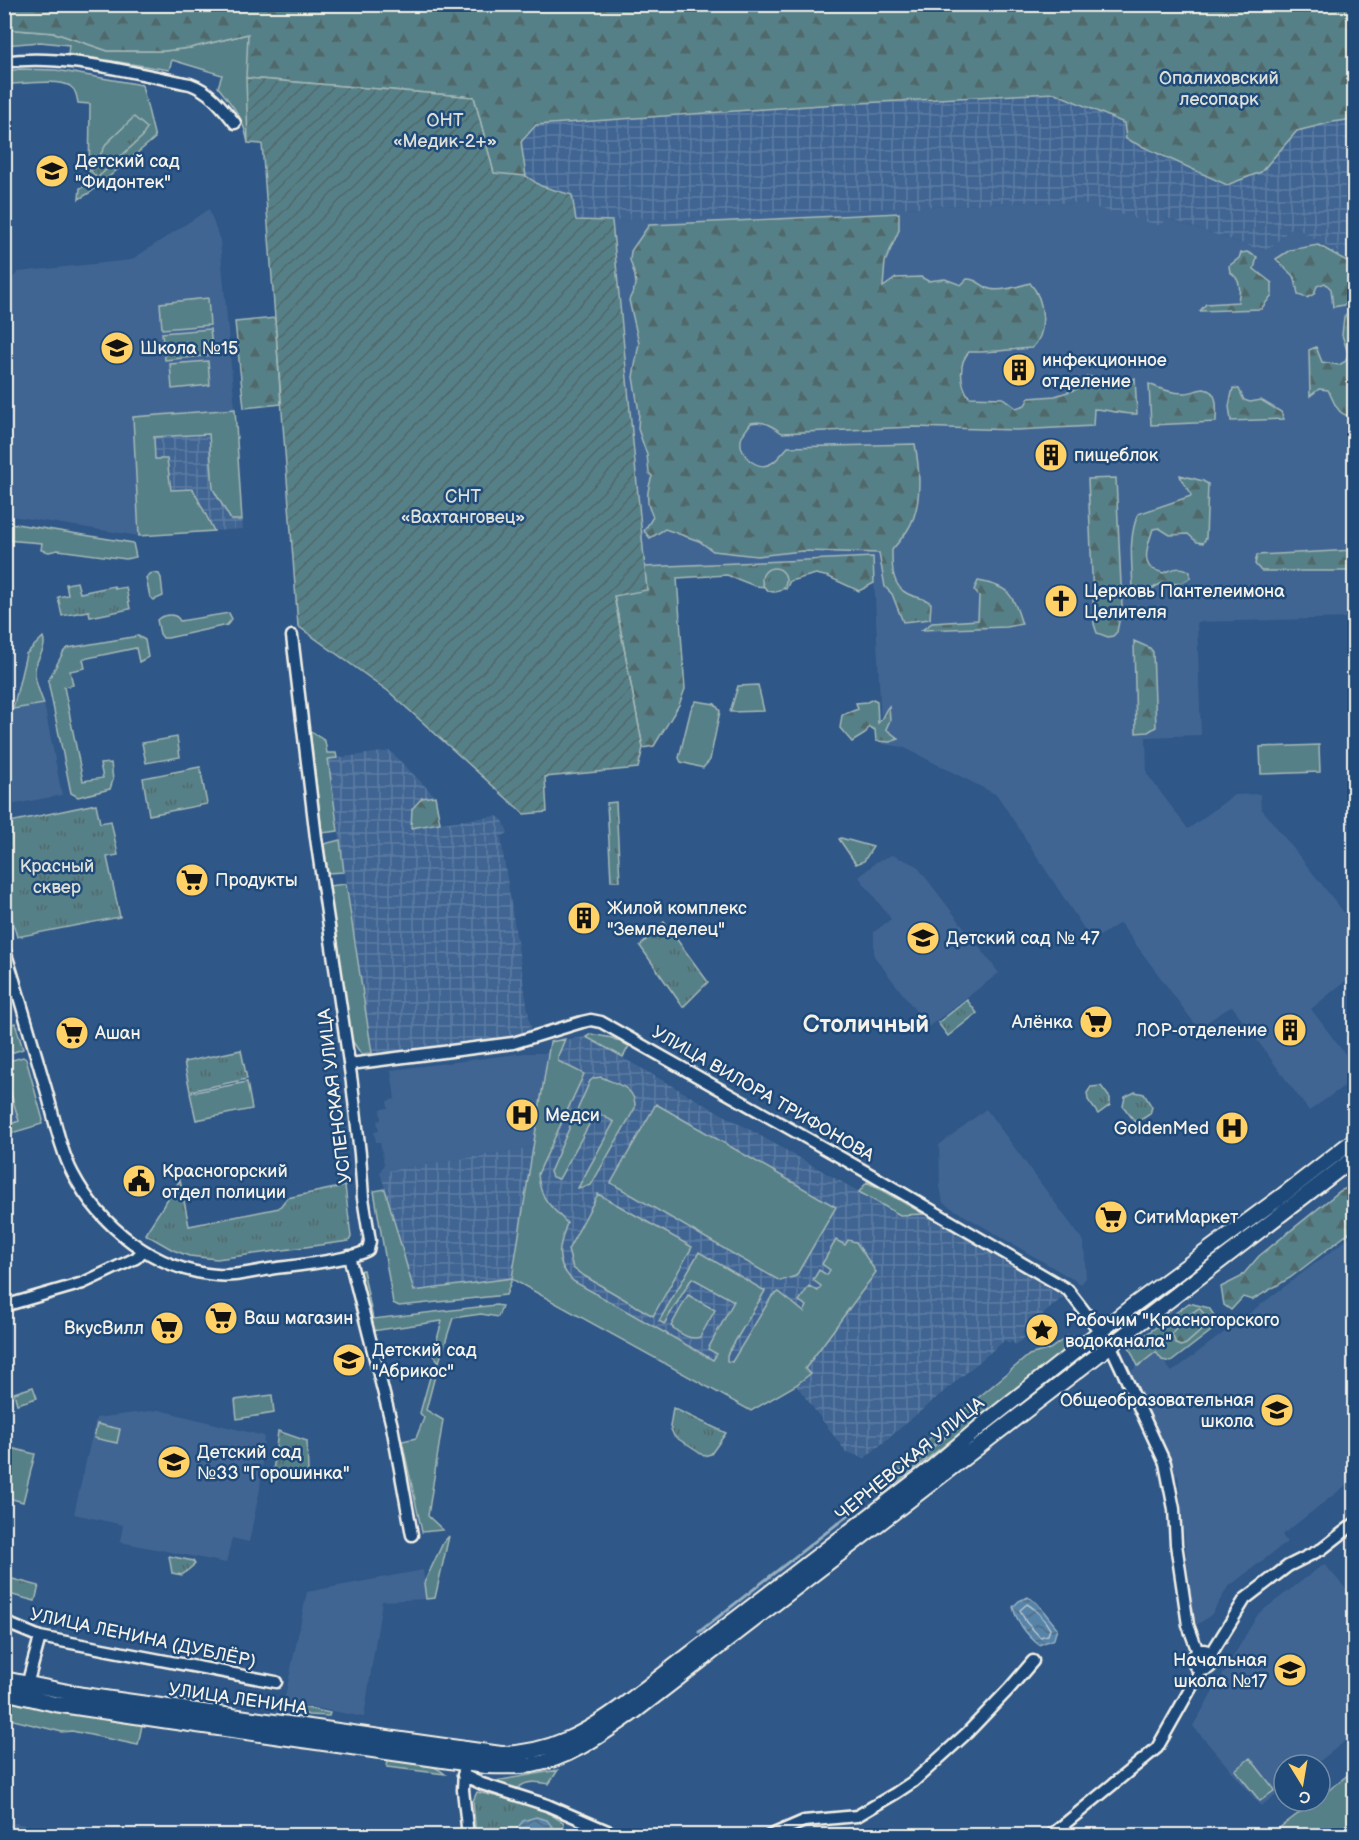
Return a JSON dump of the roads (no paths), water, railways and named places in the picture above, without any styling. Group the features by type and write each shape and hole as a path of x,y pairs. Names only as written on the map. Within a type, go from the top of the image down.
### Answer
{"main road":[{"name":"ЧЕРНЕВСКАЯ УЛИЦА","path":"465,1762 501,1754 542,1750 570,1738 607,1717 928,1472 982,1425 1100,1332 1354,1140"},
{"name":"ЧЕРНЕВСКАЯ УЛИЦА","path":"465,1762 485,1766 531,1765 562,1756 596,1739 1354,1158"},
{"name":"УЛИЦА ЛЕНИНА","path":"4,1679 465,1762"},
{"name":"УЛИЦА ЛЕНИНА","path":"4,1692 55,1704 465,1762"}],"street":[{"path":"4,62 39,59 68,62 190,84 202,88 235,123"},
{"name":"УСПЕНСКАЯ УЛИЦА","path":"292,636 316,838 350,1064 362,1192 370,1241 368,1250 349,1256"},
{"path":"4,948 73,1174 107,1220 143,1251 186,1270 218,1275 241,1274 349,1256 392,1426 412,1535"},
{"name":"УЛИЦА ВИЛОРА ТРИФОНОВА","path":"350,1064 513,1044 582,1022 591,1020 601,1022 917,1201 1068,1290 1111,1346 1165,1462 1174,1509 1176,1544 1188,1625 1198,1652"},
{"path":"4,1306 83,1282 136,1258 143,1251"},
{"path":"1211,1654 1245,1599 1288,1566 1322,1549 1354,1524"},
{"name":"УЛИЦА ЛЕНИНА (ДУБЛЁР)","path":"4,1622 40,1637 276,1682"},
{"path":"27,1684 40,1637"},
{"path":"1050,1836 1157,1748 1201,1671 1212,1666 1214,1659 1206,1650 1198,1652 1193,1662 1201,1671"},
{"path":"769,1836 804,1821 857,1816 896,1793 914,1780 966,1733 1033,1661"},
{"path":"465,1762 464,1806 468,1836"},
{"path":"465,1762 482,1784 546,1805 619,1836"}],"water":[{"path":"1028,1597 1037,1603 1057,1628 1054,1639 1039,1645 1020,1623 1013,1607"},
{"path":"536,1817 547,1820 558,1835 512,1835 523,1821"}],"waterway":[{"path":"877,1491 953,1430"},
{"path":"699,1632 860,1506"}],"place":[{"name":"Детский сад \"Фидонтек\"","path":"52,171"},
{"name":"Школа №15","path":"117,348"},
{"name":"инфекционное отделение","path":"1019,370"},
{"name":"пищеблок","path":"1051,455"},
{"name":"Церковь Пантелеимона Целителя","path":"1061,601"},
{"name":"Продукты","path":"192,880"},
{"name":"Жилой комплекс \"Земледелец\"","path":"584,918"},
{"name":"Детский сад № 47","path":"923,938"},
{"name":"Алёнка","path":"1096,1022"},
{"name":"ЛОР-отделение","path":"1290,1030"},
{"name":"Ашан","path":"72,1033"},
{"name":"Медси","path":"522,1115"},
{"name":"GoldenMed","path":"1232,1128"},
{"name":"Красногорский отдел полиции","path":"139,1181"},
{"name":"СитиМаркет","path":"1111,1217"},
{"name":"Ваш магазин","path":"221,1318"},
{"name":"ВкусВилл","path":"167,1328"},
{"name":"Рабочим \"Красногорского водоканала\"","path":"1042,1330"},
{"name":"Детский сад \"Абрикос\"","path":"349,1360"},
{"name":"Общеобразовательная школа","path":"1277,1410"},
{"name":"Детский сад №33 \"Горошинка\"","path":"174,1462"},
{"name":"Начальная школа №17","path":"1290,1670"}],"district":[{"name":"Столичный","path":"866,1024"}],"park label":[{"name":"Опалиховский лесопарк","path":"1219,88"},
{"name":"ОНТ «Медик-2+»","path":"445,130"},
{"name":"СНТ «Вахтанговец»","path":"463,506"},
{"name":"Красный сквер","path":"57,876"}]}
